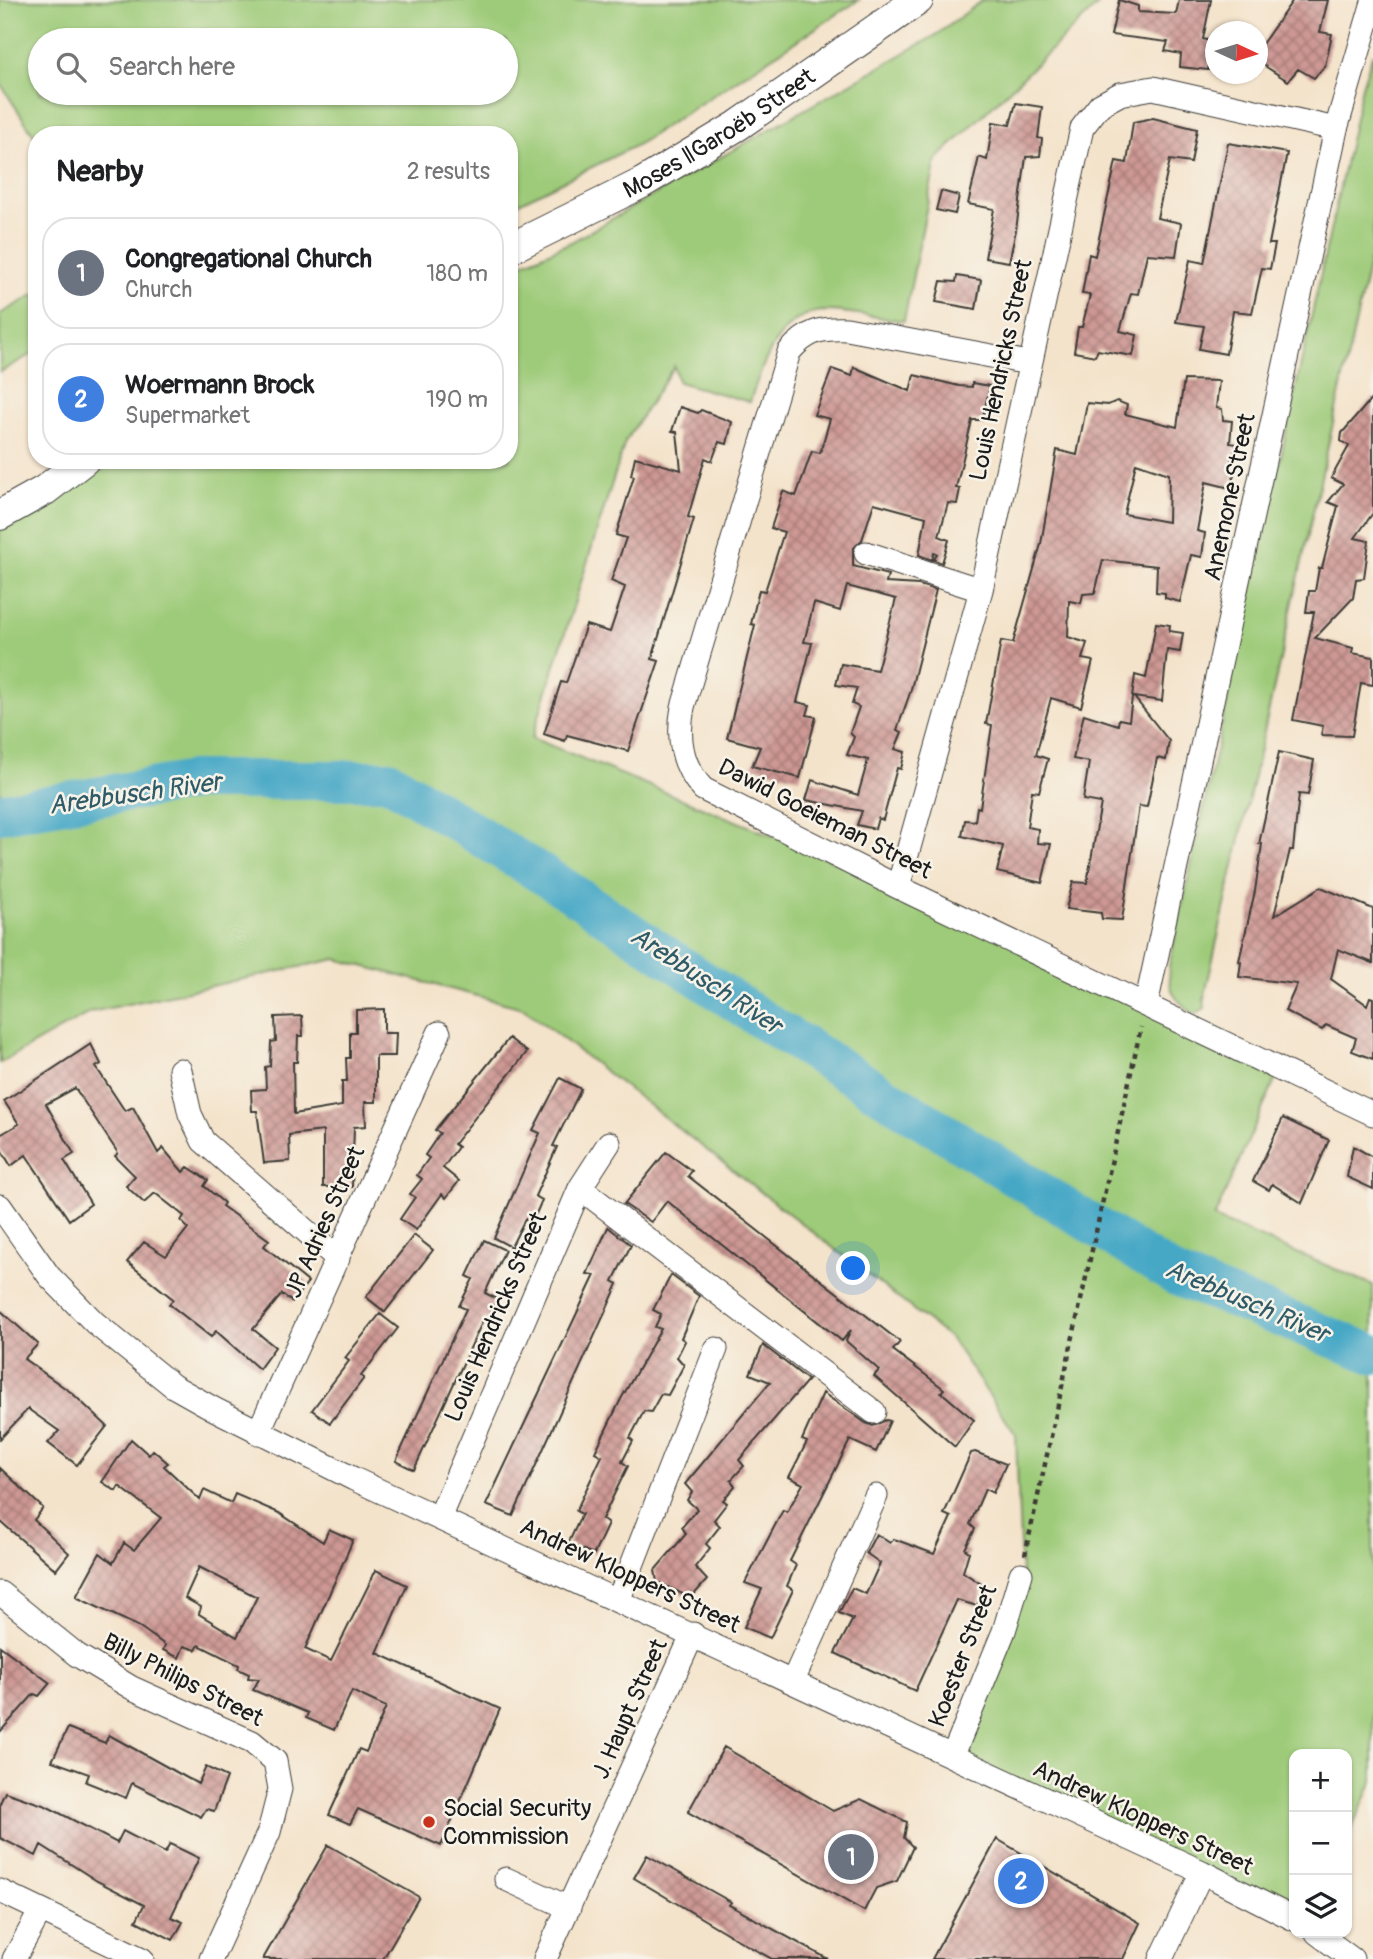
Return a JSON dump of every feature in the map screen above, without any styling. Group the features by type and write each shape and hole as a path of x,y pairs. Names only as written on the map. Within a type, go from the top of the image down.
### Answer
{"main road":[{"name":"Moses ǁGaroëb Street","path":"518,245 642,183 737,126 918,0"},
{"path":"0,494 50,469"},
{"path":"0,515 46,490 73,469"}],"street":[{"name":"Anemone Street","path":"1146,1005 1336,129 1373,2"},
{"name":"Louis Hendricks Street","path":"898,887 981,590 1082,128 1100,105 1120,94 1153,88 1336,129"},
{"name":"Dawid Goeieman Street","path":"1029,363 847,329 822,328 803,335 789,352 683,707 679,728 680,746 694,778 703,789 898,887 1373,1114"},
{"path":"866,552 981,590"},
{"name":"JP Adries Street","path":"258,1433 439,1033"},
{"path":"180,1070 190,1114 203,1141 338,1258"},
{"name":"Louis Hendricks Street","path":"440,1516 580,1188 609,1143"},
{"path":"580,1188 874,1412"},
{"name":"Andrew Kloppers Street","path":"0,1206 49,1276 96,1323 173,1386 258,1433 953,1755 1017,1789 1202,1872 1289,1916"},
{"path":"618,1601 716,1349"},
{"path":"793,1681 876,1496"},
{"name":"Koester Street","path":"953,1755 1004,1631 1021,1574"},
{"name":"Billy Philips Street","path":"0,1592 77,1654 132,1688 252,1742 275,1762 280,1789 269,1832 211,1959"},
{"name":"J. Haupt Street","path":"545,1959 693,1634"},
{"path":"1161,1959 1202,1872"},
{"path":"506,1879 569,1908"},
{"path":"0,1891 142,1959"},
{"path":"14,1959 40,1912"},
{"path":"1324,1938 1352,1959"}],"path":[{"path":"1021,1574 1146,1005"}],"green space":[{"path":"0,0 859,0 637,145 518,204 518,126 28,126 0,83"},
{"path":"983,0 1103,0 936,160 904,321 834,311 808,314 795,321 774,344 750,402 678,382 674,366 625,442 532,738 898,887 1280,1069 1214,1218 1373,1285 1373,1781 1352,1829 1352,1749 1289,1749 1289,1918 953,1755 1021,1574 1016,1435 951,1339 523,1008 336,959 91,1012 0,1063 0,526 102,469 518,469 518,266 571,242 936,35"},
{"path":"1373,53 1373,245 1204,999 1205,1008 1195,1014 1174,994 1169,966 1362,86"},
{"path":"28,298 28,356 0,372 0,314"}],"building":[{"path":"1119,0 1138,6 1138,12 1176,14 1179,0 1211,0 1203,39 1205,70 1180,67 1181,54 1165,51 1168,42 1111,35"},
{"path":"1293,0 1328,0 1320,32 1332,34 1325,66 1314,78 1298,69 1288,81 1268,68 1268,35"},
{"path":"1016,103 1042,107 1038,138 1042,139 1040,156 1026,157 1009,262 985,258 994,209 968,204 979,157 987,160 993,122 1010,125"},
{"path":"1153,118 1197,129 1191,163 1170,160 1157,218 1181,223 1176,256 1147,254 1138,294 1131,293 1120,331 1137,335 1133,356 1098,350 1095,356 1074,352 1078,327 1082,327 1090,295 1082,294 1089,254 1095,256 1116,161 1127,163 1133,122"},
{"path":"1228,143 1287,153 1269,244 1275,244 1270,269 1262,268 1252,313 1233,311 1226,354 1199,349 1204,326 1176,322 1190,260 1204,263"},
{"path":"941,191 959,196 955,214 936,210"},
{"path":"957,276 981,280 976,309 936,302 941,281 956,282"},
{"path":"854,367 910,391 914,375 959,386 972,387 972,383 990,386 982,420 972,420 956,488 960,489 957,504 948,503 939,536 949,540 942,563 934,560 937,554 934,553 932,560 919,555 926,517 874,503 862,540 853,549 853,566 888,575 886,583 919,585 936,590 910,693 897,730 902,732 895,749 905,752 901,769 897,768 883,820 878,818 875,829 857,825 862,811 806,800 812,780 858,795 868,760 847,755 854,737 850,733 859,707 852,704 857,688 836,685 841,664 877,670 896,599 847,586 840,611 814,603 804,642 812,643 797,702 810,705 807,715 816,717 800,778 752,766 760,747 727,738 755,625 751,624 759,590 765,591 784,532 771,528 783,491 796,496 812,451 820,453 830,419 814,415 832,369 852,376"},
{"path":"1184,380 1219,381 1216,408 1222,409 1223,420 1232,421 1230,443 1237,444 1230,464 1236,468 1230,488 1206,482 1197,531 1205,533 1202,557 1191,555 1180,602 1165,598 1165,593 1156,592 1157,566 1103,560 1095,593 1083,594 1081,603 1069,601 1068,637 1087,643 1082,659 1093,661 1081,707 1051,698 1036,755 1048,759 1039,792 1032,791 1027,827 1038,829 1037,843 1051,844 1042,883 997,872 1003,846 962,836 965,820 975,821 977,807 980,808 992,725 986,724 1001,641 1013,643 1041,544 1057,450 1077,455 1087,403 1108,405 1117,401 1127,405 1125,414 1177,427","holes":["1136,463 1169,474 1168,522 1124,514"]},
{"path":"1373,397 1373,513 1355,538 1369,541 1364,578 1356,579 1353,598 1315,638 1353,648 1352,653 1373,657 1373,685 1361,683 1352,736 1321,735 1323,726 1293,720 1314,612 1306,612 1309,591 1315,591 1319,568 1322,568 1338,506 1328,502 1343,484 1331,478 1349,446 1341,441 1342,433"},
{"path":"680,407 698,413 701,410 732,422 727,444 719,442 712,461 705,458 688,517 694,519 652,659 659,661 628,751 567,735 565,741 544,734 561,682 566,683 586,625 610,632 625,587 611,581 626,538 616,535 634,476 631,475 635,457 681,470 677,432 672,431"},
{"path":"1156,623 1170,625 1169,631 1183,633 1180,652 1167,650 1162,701 1134,697 1169,741 1166,760 1157,758 1147,807 1139,806 1122,920 1102,919 1101,913 1066,909 1073,882 1087,883 1101,803 1083,800 1089,762 1073,759 1084,714 1118,725 1119,719 1129,721 1135,675 1146,678"},
{"path":"1279,752 1314,760 1308,795 1299,794 1293,850 1290,850 1274,916 1321,887 1373,909 1373,963 1338,949 1331,979 1367,1005 1370,997 1373,998 1373,1059 1352,1051 1356,1038 1326,1025 1322,1030 1285,1011 1297,984 1239,977 1239,961 1255,891 1262,844 1259,844"},
{"path":"384,1009 384,1033 396,1033 395,1056 376,1056 376,1102 365,1102 366,1126 354,1127 352,1187 323,1187 323,1131 289,1135 290,1161 264,1163 257,1111 252,1111 251,1090 266,1089 265,1067 270,1066 271,1042 276,1041 275,1017 302,1016 303,1036 298,1036 297,1062 293,1062 294,1114 342,1106 342,1081 347,1081 346,1058 350,1058 350,1032 356,1032 356,1010"},
{"path":"509,1038 527,1052 454,1144 458,1147 443,1168 459,1181 446,1198 442,1194 416,1230 400,1219 415,1197 410,1194 422,1179 417,1175 429,1158 425,1155 440,1133 435,1130"},
{"path":"91,1044 101,1064 96,1067 125,1111 133,1107 158,1153 163,1148 183,1172 188,1167 208,1180 204,1186 224,1203 222,1206 269,1240 264,1246 308,1282 292,1302 282,1294 253,1329 275,1347 259,1369 216,1331 211,1337 169,1304 173,1299 127,1262 144,1242 166,1256 188,1228 181,1221 184,1216 155,1193 144,1203 126,1186 135,1176 115,1156 118,1153 75,1088 46,1104 74,1154 64,1160 91,1204 69,1220 26,1155 11,1166 0,1148 0,1135 19,1124 4,1101"},
{"path":"560,1078 581,1089 553,1146 557,1147 535,1196 542,1200 532,1223 525,1219 511,1247 494,1238 540,1133 533,1130"},
{"path":"1283,1118 1329,1140 1302,1203 1272,1184 1269,1190 1253,1181"},
{"path":"1353,1146 1373,1157 1373,1189 1347,1177"},
{"path":"666,1152 692,1171 688,1176 900,1342 893,1350 944,1389 941,1392 974,1420 955,1447 874,1376 879,1370 846,1341 851,1330 842,1341 667,1201 651,1222 624,1204"},
{"path":"608,1227 631,1245 613,1281 618,1284 513,1516 486,1505 595,1275 587,1274"},
{"path":"414,1235 433,1250 385,1312 366,1297"},
{"path":"484,1240 505,1250 485,1293 497,1299 488,1320 484,1318 414,1470 396,1461 466,1309 459,1306 473,1279 467,1276"},
{"path":"671,1275 699,1296 681,1338 685,1341 677,1357 684,1365 668,1395 661,1394 651,1412 644,1411 630,1438 633,1441 622,1462 628,1466 602,1519 608,1524 594,1554 568,1544 582,1514 576,1511 602,1456 595,1452 621,1399 661,1329 655,1327 661,1314 653,1310"},
{"path":"0,1310 38,1344 24,1359 72,1393 107,1426 77,1465 48,1443 59,1431 28,1409 0,1439"},
{"path":"380,1314 398,1328 361,1376 364,1378 330,1423 312,1410 349,1361 345,1358"},
{"path":"763,1345 808,1380 739,1460 744,1466 731,1480 735,1486 723,1500 727,1503 714,1520 720,1526 706,1544 710,1548 695,1567 707,1580 691,1598 657,1582 655,1570 686,1534 682,1527 697,1509 687,1500 692,1492 685,1484 770,1382 750,1374"},
{"path":"823,1393 873,1426 890,1421 876,1452 850,1440 790,1561 796,1565 787,1586 793,1590 770,1638 744,1627 762,1589 745,1583 783,1510 787,1512 803,1484 789,1477 807,1442 802,1440"},
{"path":"131,1439 149,1455 153,1450 168,1463 164,1466 200,1500 204,1490 231,1503 235,1494 279,1513 323,1542 329,1529 353,1540 305,1649 331,1661 376,1570 407,1585 377,1653 500,1709 441,1846 358,1809 350,1824 329,1815 359,1749 366,1752 386,1707 352,1691 334,1730 306,1718 308,1713 253,1690 259,1679 248,1678 249,1674 238,1669 239,1665 199,1645 196,1650 184,1646 179,1658 163,1650 165,1645 140,1627 76,1597 100,1553 113,1563 124,1543 134,1550 161,1518 119,1486 116,1491 102,1482","holes":["199,1567 257,1597 237,1637 199,1614 201,1607 185,1598"]},
{"path":"975,1452 1006,1464 993,1493 985,1489 970,1524 975,1529 965,1549 969,1552 963,1572 984,1586 977,1606 957,1600 915,1691 835,1653 853,1619 839,1613 852,1588 866,1594 880,1563 866,1553 876,1534 890,1543 894,1539 934,1554 951,1517 944,1514 971,1453"},
{"path":"0,1468 43,1508 34,1520 69,1553 56,1570 0,1521"},
{"path":"0,1646 50,1683 39,1696 34,1694 0,1732"},
{"path":"68,1728 105,1743 109,1735 198,1784 206,1767 227,1777 214,1811 206,1809 201,1817 132,1783 126,1798 86,1782 89,1774 52,1761"},
{"path":"724,1747 833,1811 861,1799 907,1822 904,1838 913,1847 897,1881 876,1888 864,1911 688,1812"},
{"path":"5,1792 46,1806 117,1843 123,1831 165,1853 170,1844 199,1858 171,1917 183,1922 173,1940 136,1921 144,1905 97,1881 41,1845 36,1856 0,1838 0,1803"},
{"path":"997,1839 1140,1923 1123,1959 932,1959"},
{"path":"328,1845 419,1897 383,1959 263,1959"},
{"path":"647,1855 731,1902 729,1905 828,1959 772,1959 750,1947 634,1878"}],"waterway":[{"name":"Arebbusch River","path":"0,813 198,780 389,780 564,888 767,1023 1176,1276 1373,1354"}],"place":[{"name":"Social Security Commission","path":"429,1822"},
{"name":"Congregational Church","path":"851,1857"},
{"name":"Woermann Brock","path":"1021,1881"}]}
